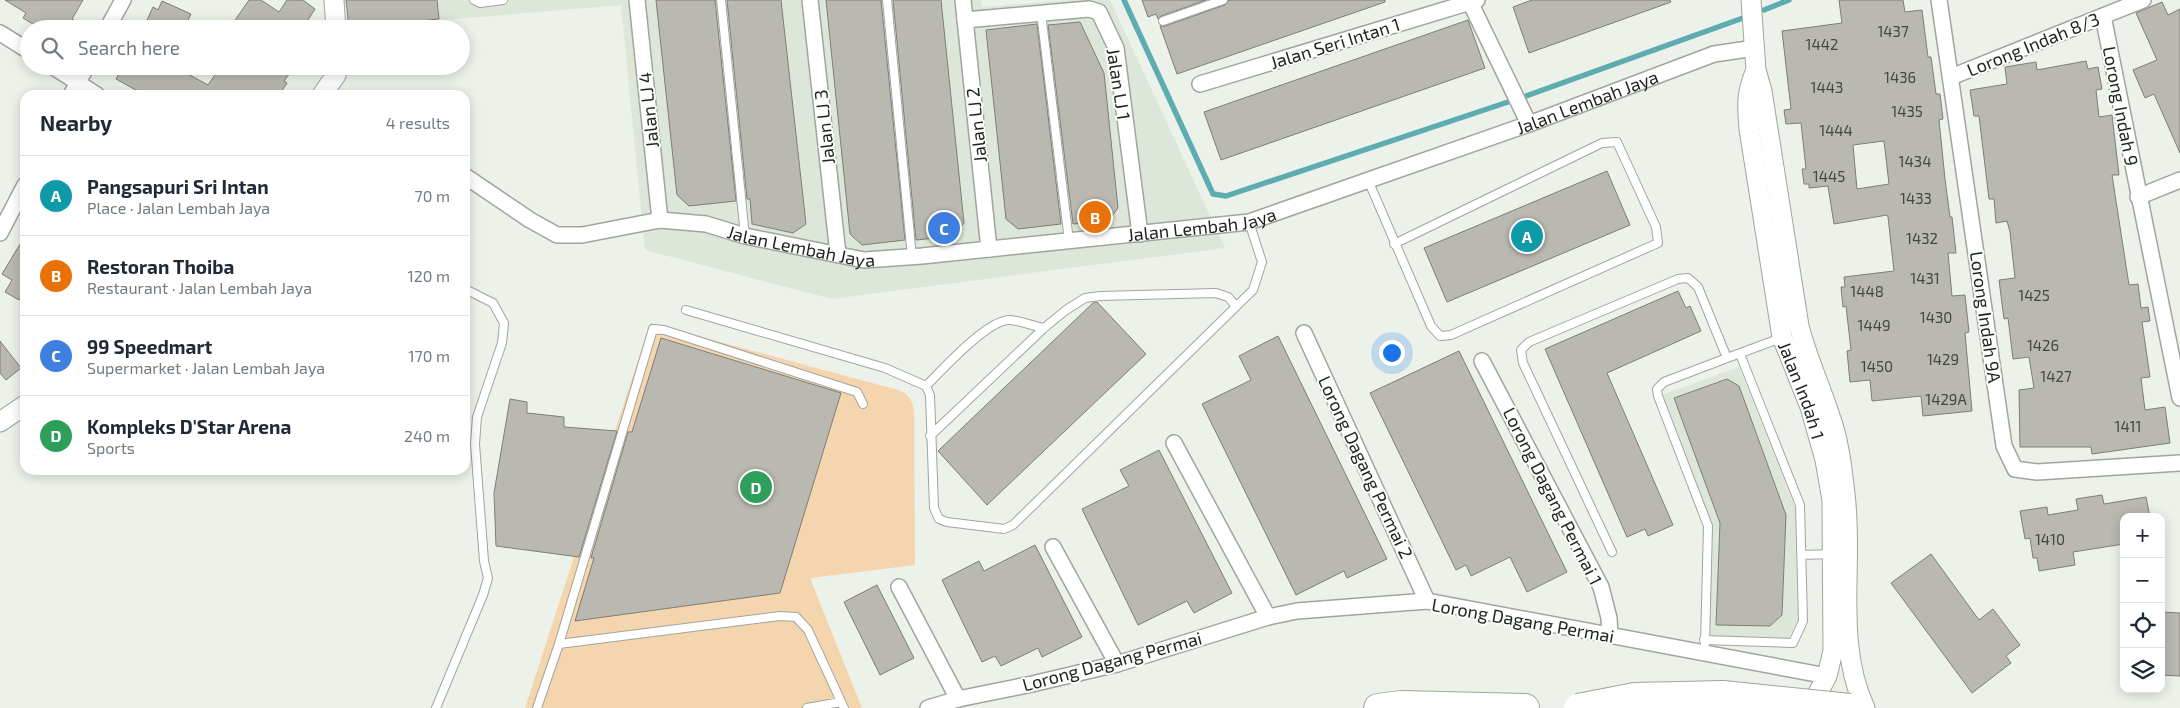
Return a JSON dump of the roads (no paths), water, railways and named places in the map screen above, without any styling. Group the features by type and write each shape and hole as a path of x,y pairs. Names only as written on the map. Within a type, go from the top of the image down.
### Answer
{"highway":[{"path":"1578,708 1635,697 1723,695 1850,708"},
{"path":"1378,708 1401,705 1525,708"}],"street":[{"path":"112,20 123,0"},
{"path":"334,0 335,20"},
{"name":"Jalan LJ 4","path":"636,0 660,220"},
{"name":"Jalan LJ 3","path":"810,0 838,254"},
{"name":"Jalan LJ 2","path":"963,0 989,249"},
{"name":"Jalan Indah 1","path":"1751,0 1756,70 1762,91 1799,326 1808,358 1831,417 1840,455 1846,496 1848,641 1852,670 1865,708"},
{"name":"Lorong Indah 9A","path":"1939,0 2004,446 2015,469 2037,472 2180,463"},
{"name":"Lorong Indah 8/3","path":"1951,77 2143,0"},
{"path":"1472,1 1529,124"},
{"name":"Jalan Seri Intan 1","path":"1200,84 1472,1"},
{"name":"Jalan LJ 1","path":"965,20 1089,9 1099,12 1116,48 1140,234"},
{"name":"Lorong Indah 9","path":"2103,16 2138,197 2177,369 2180,398"},
{"path":"0,33 20,45"},
{"name":"Jalan Lembah Jaya","path":"470,179 530,220 557,235 582,235 660,220 706,224 745,236 864,260 912,257 1140,234 1249,222 1529,124 1714,54 1755,48"},
{"name":"Jalan Indah 1","path":"1756,70 1748,86 1749,129 1782,337 1810,407 1832,500 1833,651 1827,676 1810,708"},
{"path":"61,75 74,89 82,75"},
{"path":"328,90 336,75"},
{"path":"2138,197 2180,180"},
{"path":"0,233 20,195"},
{"name":"Lorong Dagang Permai 2","path":"1304,333 1427,601"},
{"name":"Lorong Dagang Permai 1","path":"1482,361 1601,587 1609,618 1610,635"},
{"path":"0,422 20,408"},
{"path":"1174,443 1268,617"},
{"path":"1053,547 1117,664"},
{"path":"899,587 958,699"},
{"name":"Lorong Dagang Permai","path":"928,708 958,699 1117,664 1268,617 1297,611 1427,601 1610,635 1706,647 1827,676"}],"lane":[{"path":"474,0 480,3 503,0"},
{"path":"721,0 745,236"},
{"path":"887,0 912,257"},
{"path":"1163,21 1223,0"},
{"path":"1041,13 1069,241"},
{"path":"1368,180 1394,244 1431,326 1440,336 1451,335 1658,243 1656,227 1617,142 1602,143 1394,244"},
{"path":"686,310 885,368 926,386 930,395 934,508 939,520 1004,529 1013,525 1253,290 1262,262 1249,222"},
{"path":"1612,552 1523,364 1522,350 1529,342 1678,279 1688,278 1698,286 1726,358"},
{"path":"436,708 483,596 488,578 484,561 475,444 476,426 477,417 502,343 504,323 493,303 470,292"},
{"path":"930,436 1044,328 1066,310 1085,298 1216,293 1228,297 1236,306"},
{"path":"926,386 986,329 998,322 1009,320 1044,328"},
{"path":"537,708 559,644 653,329 664,330 857,392 863,404"},
{"path":"1740,354 1800,505 1803,621 1793,644 1706,647 1708,526 1658,396 1657,388 1664,382 1782,337"},
{"path":"1801,555 1832,554"},
{"path":"559,644 780,616 796,618 808,630 842,706 807,708"}],"waterway":[{"path":"1124,0 1213,194 1226,196 1508,102"},
{"path":"1764,10 1789,0"},
{"path":"1526,96 1743,18"}],"place":[{"name":"Restoran Thoiba","path":"1095,217"},
{"name":"99 Speedmart","path":"944,228"},
{"name":"Pangsapuri Sri Intan","path":"1527,236"},
{"name":"Kompleks D'Star Arena","path":"756,487"}]}
